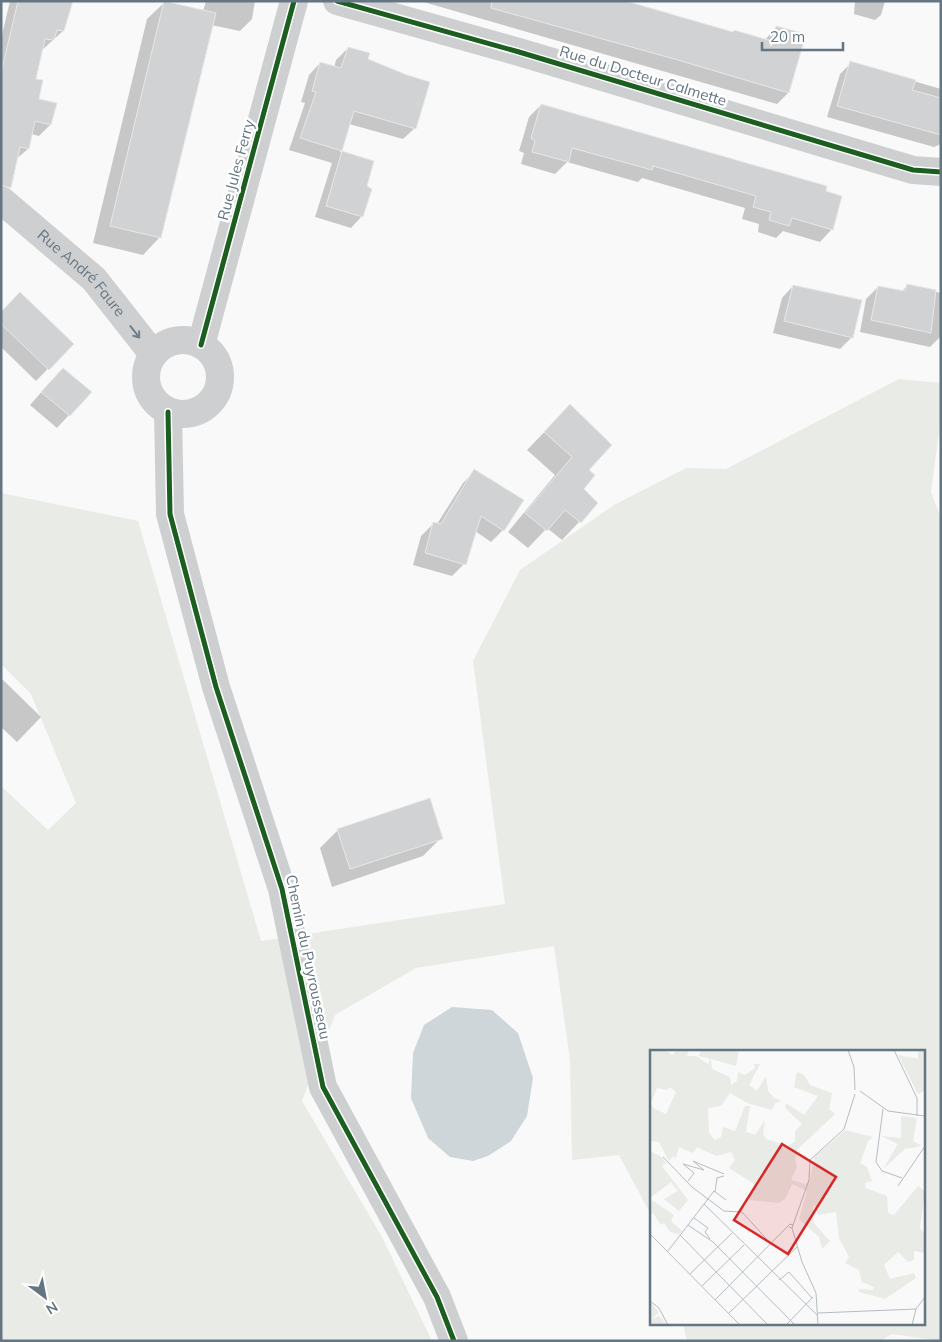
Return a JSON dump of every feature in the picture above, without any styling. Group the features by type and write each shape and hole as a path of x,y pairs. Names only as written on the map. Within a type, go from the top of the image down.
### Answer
{"street":[{"name":"Rue Jules Ferry","path":"201,344 294,1"},
{"name":"Rue du Docteur Calmette","path":"337,1 519,52 913,170 941,172"},
{"name":"Rue André Faure","path":"1,200 94,279 153,354"},
{"path":"174,340 189,340 201,344 209,350 219,367 220,380 218,391 211,402 199,411 187,415 168,412 157,405 150,395 145,382 146,369 153,354 162,346 174,340"},
{"name":"Chemin du Puyrousseau","path":"168,412 170,514 216,687 282,889 323,1087 437,1296 454,1341"}],"shaded area":[{"path":"899,379 941,383 941,417 931,492 941,518 941,1341 892,1334 880,1341 687,1341 683,1324 924,1324 924,1050 650,1050 650,1213 619,1155 572,1160 570,1060 554,946 416,968 335,1015 302,1101 382,1237 432,1341 1,1341 1,786 48,830 76,803 31,694 1,664 1,493 138,521 261,941 505,904 473,661 520,570 614,505 686,468 726,469"},
{"path":"452,1007 492,1010 518,1033 533,1078 527,1116 511,1141 488,1156 473,1161 450,1157 428,1138 411,1098 413,1053 424,1025"}],"building":[{"path":"18,1 73,1 64,31 57,30 54,40 45,39 36,79 43,80 39,99 57,103 51,125 35,121 29,149 20,147 11,188 1,185 1,73"},
{"path":"164,1 216,13 161,238 110,226"},
{"path":"492,1 626,1 733,32 734,30 772,41 776,26 806,34 789,93 491,8"},
{"path":"348,47 370,53 368,59 430,82 416,129 354,111 342,151 300,138 316,92 312,91 320,62 341,68"},
{"path":"850,61 916,80 912,90 941,98 941,135 837,106"},
{"path":"541,104 827,186 826,191 842,196 833,230 792,218 789,226 769,220 771,212 753,207 756,196 653,166 652,170 572,148 569,162 532,152 535,141 531,138"},
{"path":"342,151 374,161 367,186 372,189 363,217 326,206"},
{"path":"907,284 936,290 931,333 871,320 878,286 905,291"},
{"path":"793,285 862,300 853,338 784,321"},
{"path":"20,292 74,344 49,370 1,324 1,312"},
{"path":"63,368 92,392 70,416 41,392"},
{"path":"570,404 612,445 589,470 595,475 584,489 598,503 581,523 565,510 547,531 525,513 572,457 544,432"},
{"path":"474,469 524,500 504,531 481,516 466,565 425,553 433,522 441,524"},
{"path":"430,798 443,839 350,869 337,829"}],"cycle path":[{"path":"201,345 294,1"},
{"path":"337,1 519,52 913,170 941,172"},
{"path":"168,412 170,514 216,687 282,889 323,1087 437,1297 454,1341"}]}
